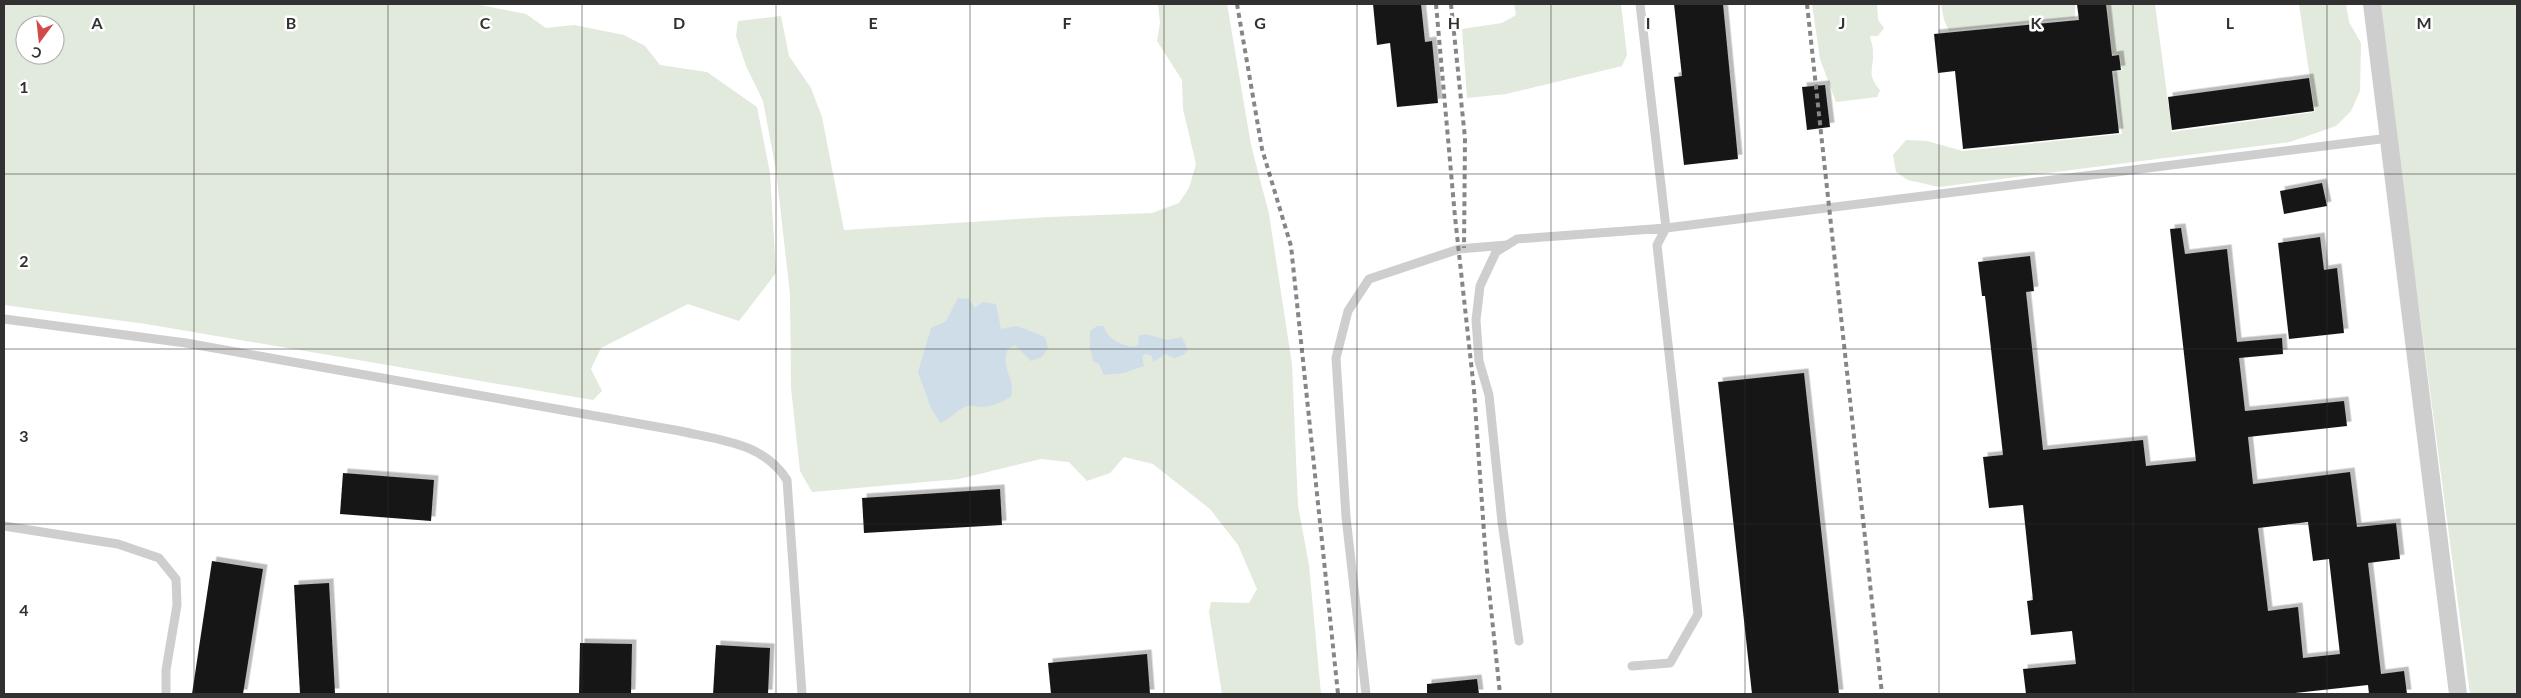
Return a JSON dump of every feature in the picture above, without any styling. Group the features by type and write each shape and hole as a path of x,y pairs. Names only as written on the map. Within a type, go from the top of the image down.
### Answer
{"street":[{"path":"2372,4 2458,694"}],"lane":[{"path":"1632,666 1670,663 1698,614 1657,245 1666,228 1640,4"},
{"path":"1519,641 1502,522 1489,396 1479,361 1476,320 1480,286 1496,252 1517,239 1666,228 2389,138"},
{"path":"1366,694 1346,517 1336,358 1348,311 1368,279 1459,248 1508,245"},
{"path":"4,319 186,342 680,431 748,447 763,454 778,466 787,480 802,694"},
{"path":"4,526 118,544 159,558 176,580 177,606 166,670 166,694"}],"shaded area":[{"path":"4,4 475,4 526,14 546,28 574,25 624,35 645,46 660,65 707,72 757,107 770,173 776,273 739,321 688,304 601,348 591,369 602,391 593,400 146,324 4,305"},
{"path":"1158,4 1227,4 1251,145 1269,214 1292,364 1298,506 1309,565 1321,694 1222,694 1209,612 1211,602 1249,603 1257,589 1238,545 1210,509 1153,464 1124,457 1110,473 1087,481 1069,462 1041,459 959,479 812,492 800,471 791,388 790,294 776,170 763,101 746,66 736,36 738,21 781,16 789,56 811,88 822,117 844,230 1049,217 1152,213 1179,203 1189,188 1196,164 1183,109 1182,80 1157,41 1160,23"},
{"path":"1514,4 1621,4 1627,55 1622,66 1506,94 1467,98 1462,29 1502,23 1516,15"},
{"path":"1812,4 1877,4 1878,20 1884,28 1878,36 1870,36 1873,50 1872,76 1880,90 1877,97 1836,102 1820,59"},
{"path":"1941,4 2075,4 2075,18 1949,31 1944,20"},
{"path":"2107,4 2155,4 2172,132 2315,112 2299,4 2346,4 2349,22 2361,43 2360,91 2351,111 2336,126 2290,142 1939,187 1908,180 1896,172 1893,155 1906,140 1927,141 1963,151 2122,134 2114,73 2122,70 2120,55 2112,54"},
{"path":"2379,4 2517,4 2517,694 2470,694"},
{"path":"958,298 969,299 975,308 983,302 996,304 1001,329 1017,326 1045,337 1048,348 1042,357 1031,361 1015,345 1008,349 1006,363 1012,384 1011,397 998,404 984,407 967,406 940,423 931,408 918,372 931,328 946,321"},
{"path":"1097,326 1104,326 1112,339 1135,347 1139,343 1138,336 1146,334 1167,340 1182,337 1188,350 1183,355 1174,358 1165,354 1153,362 1152,356 1146,354 1142,356 1144,366 1124,373 1104,375 1099,364 1093,361 1090,347 1090,331"}],"building":[{"path":"1373,4 1421,4 1425,42 1432,41 1438,103 1397,107 1390,43 1377,45"},
{"path":"1674,4 1723,4 1738,159 1684,165 1674,77 1682,76"},
{"path":"2077,4 2106,4 2112,56 2119,55 2121,70 2112,71 2119,133 1963,149 1955,71 1938,73 1934,34 2079,20"},
{"path":"2309,78 2314,111 2172,130 2168,97"},
{"path":"1825,85 1830,127 1807,130 1802,87"},
{"path":"2322,183 2327,206 2284,214 2280,191"},
{"path":"2181,228 2185,254 2227,249 2237,342 2282,338 2283,354 2239,358 2245,411 2344,401 2347,426 2248,437 2253,484 2350,472 2357,527 2396,523 2400,559 2368,563 2381,674 2404,671 2407,694 2369,694 2368,685 2286,694 2026,694 2023,669 2076,664 2072,631 2031,635 2027,601 2033,600 2023,505 1989,508 1983,457 2003,455 1985,296 1982,296 1978,262 2030,256 2034,291 2026,292 2043,450 2143,440 2146,466 2196,461 2170,229","holes":["2308,522 2313,561 2329,559 2340,654 2303,658 2298,607 2268,611 2258,528"]},
{"path":"2320,237 2324,270 2337,268 2344,333 2289,339 2278,243"},
{"path":"1804,373 1839,694 1752,694 1718,382"},
{"path":"343,473 434,480 431,521 340,514"},
{"path":"1000,489 1002,525 864,533 862,498"},
{"path":"212,561 263,569 243,694 192,694"},
{"path":"329,583 335,693 300,694 294,585"},
{"path":"580,643 632,644 631,694 579,694"},
{"path":"716,645 770,648 768,694 713,694"},
{"path":"1147,654 1150,694 1051,694 1048,663"},
{"path":"1477,679 1479,694 1427,694 1427,684"}],"railway":[{"path":"1237,4 1262,149 1291,246 1338,694"},
{"path":"1436,4 1455,217 1474,390 1486,561 1500,694"},
{"path":"1451,4 1465,138 1464,248"},
{"path":"1807,4 1882,694"}]}
